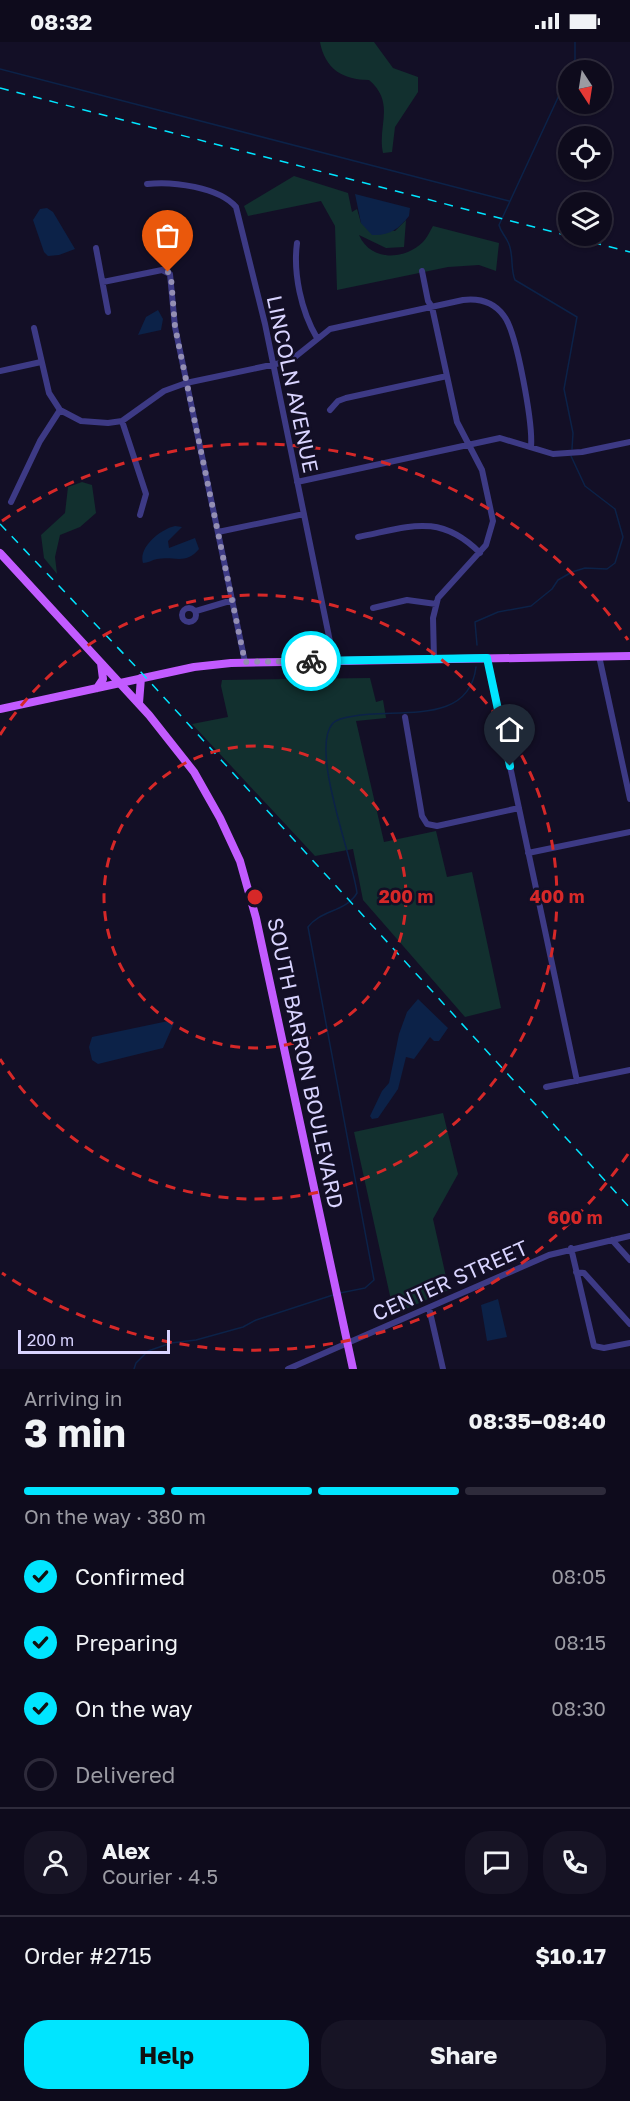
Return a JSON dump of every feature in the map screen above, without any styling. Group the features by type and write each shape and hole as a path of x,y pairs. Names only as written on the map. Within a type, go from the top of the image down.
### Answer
{"main road":[{"name":"SOUTH BARRON BOULEVARD","path":"0,553 139,703 194,772 220,818 240,861 256,918 353,1369"},
{"path":"0,710 194,667 245,662 630,656"},
{"path":"96,688 103,679 100,662"},
{"path":"139,703 141,678"}],"street":[{"name":"LINCOLN AVENUE","path":"147,184 178,184 221,195 236,207 272,363 334,661"},
{"path":"297,243 294,262 307,320 317,338"},
{"path":"96,248 108,312"},
{"path":"103,282 162,270 168,272 171,277 175,327 245,662"},
{"path":"422,271 457,422 482,470 493,522 490,539 480,553 444,589 436,604 433,624 434,659"},
{"path":"34,328 49,393 60,410 81,421 94,424 122,420 164,391 186,383 290,361 317,338 339,327 464,300 480,299 493,304 503,314 511,330 530,419 531,447"},
{"path":"0,370 41,362"},
{"path":"330,410 338,401 346,398 447,376"},
{"path":"11,502 40,441 60,410"},
{"path":"122,420 146,494 140,515"},
{"path":"297,482 500,438 553,454 582,452 630,442"},
{"path":"218,532 304,514"},
{"path":"358,537 415,525 434,525 458,534 480,553"},
{"path":"196,611 233,600"},
{"path":"373,608 407,600 436,604"},
{"path":"599,656 630,800"},
{"path":"487,658 577,1081"},
{"path":"405,717 423,816 427,824 437,826 519,808"},
{"path":"528,853 630,832"},
{"path":"546,1087 630,1070"},
{"name":"CENTER STREET","path":"288,1369 534,1261 571,1248 630,1236"},
{"path":"612,1240 630,1260"},
{"path":"571,1248 594,1346 601,1349 630,1343"},
{"path":"576,1272 584,1273 630,1324"},
{"path":"429,1308 443,1369"}],"green space":[{"path":"320,42 374,42 393,68 418,77 418,92 395,127 392,152 383,153 384,106 377,89 369,80 351,78 337,71 326,59"},
{"path":"294,176 348,193 352,212 357,209 361,223 395,231 406,220 404,247 386,248 359,235 364,244 379,254 407,253 424,240 433,226 499,243 496,271 479,265 448,267 337,290 335,226 321,201 248,216 244,206"},
{"path":"82,482 92,485 96,513 80,527 60,535 55,557 57,574 44,558 41,535 65,513 68,487"},
{"path":"370,678 376,702 383,700 386,718 356,721 384,842 436,831 447,877 472,872 501,1008 465,1017 363,900 353,849 315,856 192,724 228,717 221,686 222,680"},
{"path":"443,1113 458,1174 433,1219 449,1290 394,1314 354,1132"}],"water":[{"path":"355,194 410,208 409,216 393,231 372,235 361,223"},
{"path":"47,208 53,212 75,249 59,255 48,256 44,252 33,220 40,209"},
{"path":"158,310 163,319 161,330 138,335 146,317"},
{"path":"175,526 182,527 168,541 169,548 195,538 199,549 185,558 163,558 143,563 142,557 147,545 157,535"},
{"path":"418,999 448,1028 439,1041 434,1041 430,1037 414,1059 406,1057 398,1089 378,1118 372,1119 370,1116 382,1091 389,1083 399,1034 407,1012"},
{"path":"173,1020 174,1023 163,1048 98,1064 92,1060 89,1047 92,1037"},
{"path":"498,1299 507,1337 487,1341 481,1305"}],"waterway":[{"path":"575,42 575,60"},
{"path":"0,69 509,201"},
{"path":"558,98 499,225 510,246 515,280 577,317 564,389 573,433 572,449"},
{"path":"477,645 475,622 498,612 531,606 552,589 558,580 572,572 585,568 607,569 615,563 623,537 615,509 585,486 571,456"},
{"path":"340,1293 365,1288 374,1280 308,927 319,917 346,904 357,893 329,779 326,756 327,736 333,723 343,718 429,711 446,706 460,698 471,686 476,667"},
{"path":"134,1369 136,1363 148,1351 171,1343 196,1340 243,1327 256,1320 333,1295"}],"railway":[{"path":"0,88 630,252"},
{"path":"0,524 139,670 630,1208"}],"way so far":[{"path":"168,272 171,277 175,327 186,383 245,662 311,661"}],"route":[{"path":"311,661 487,658 510,766"}]}
